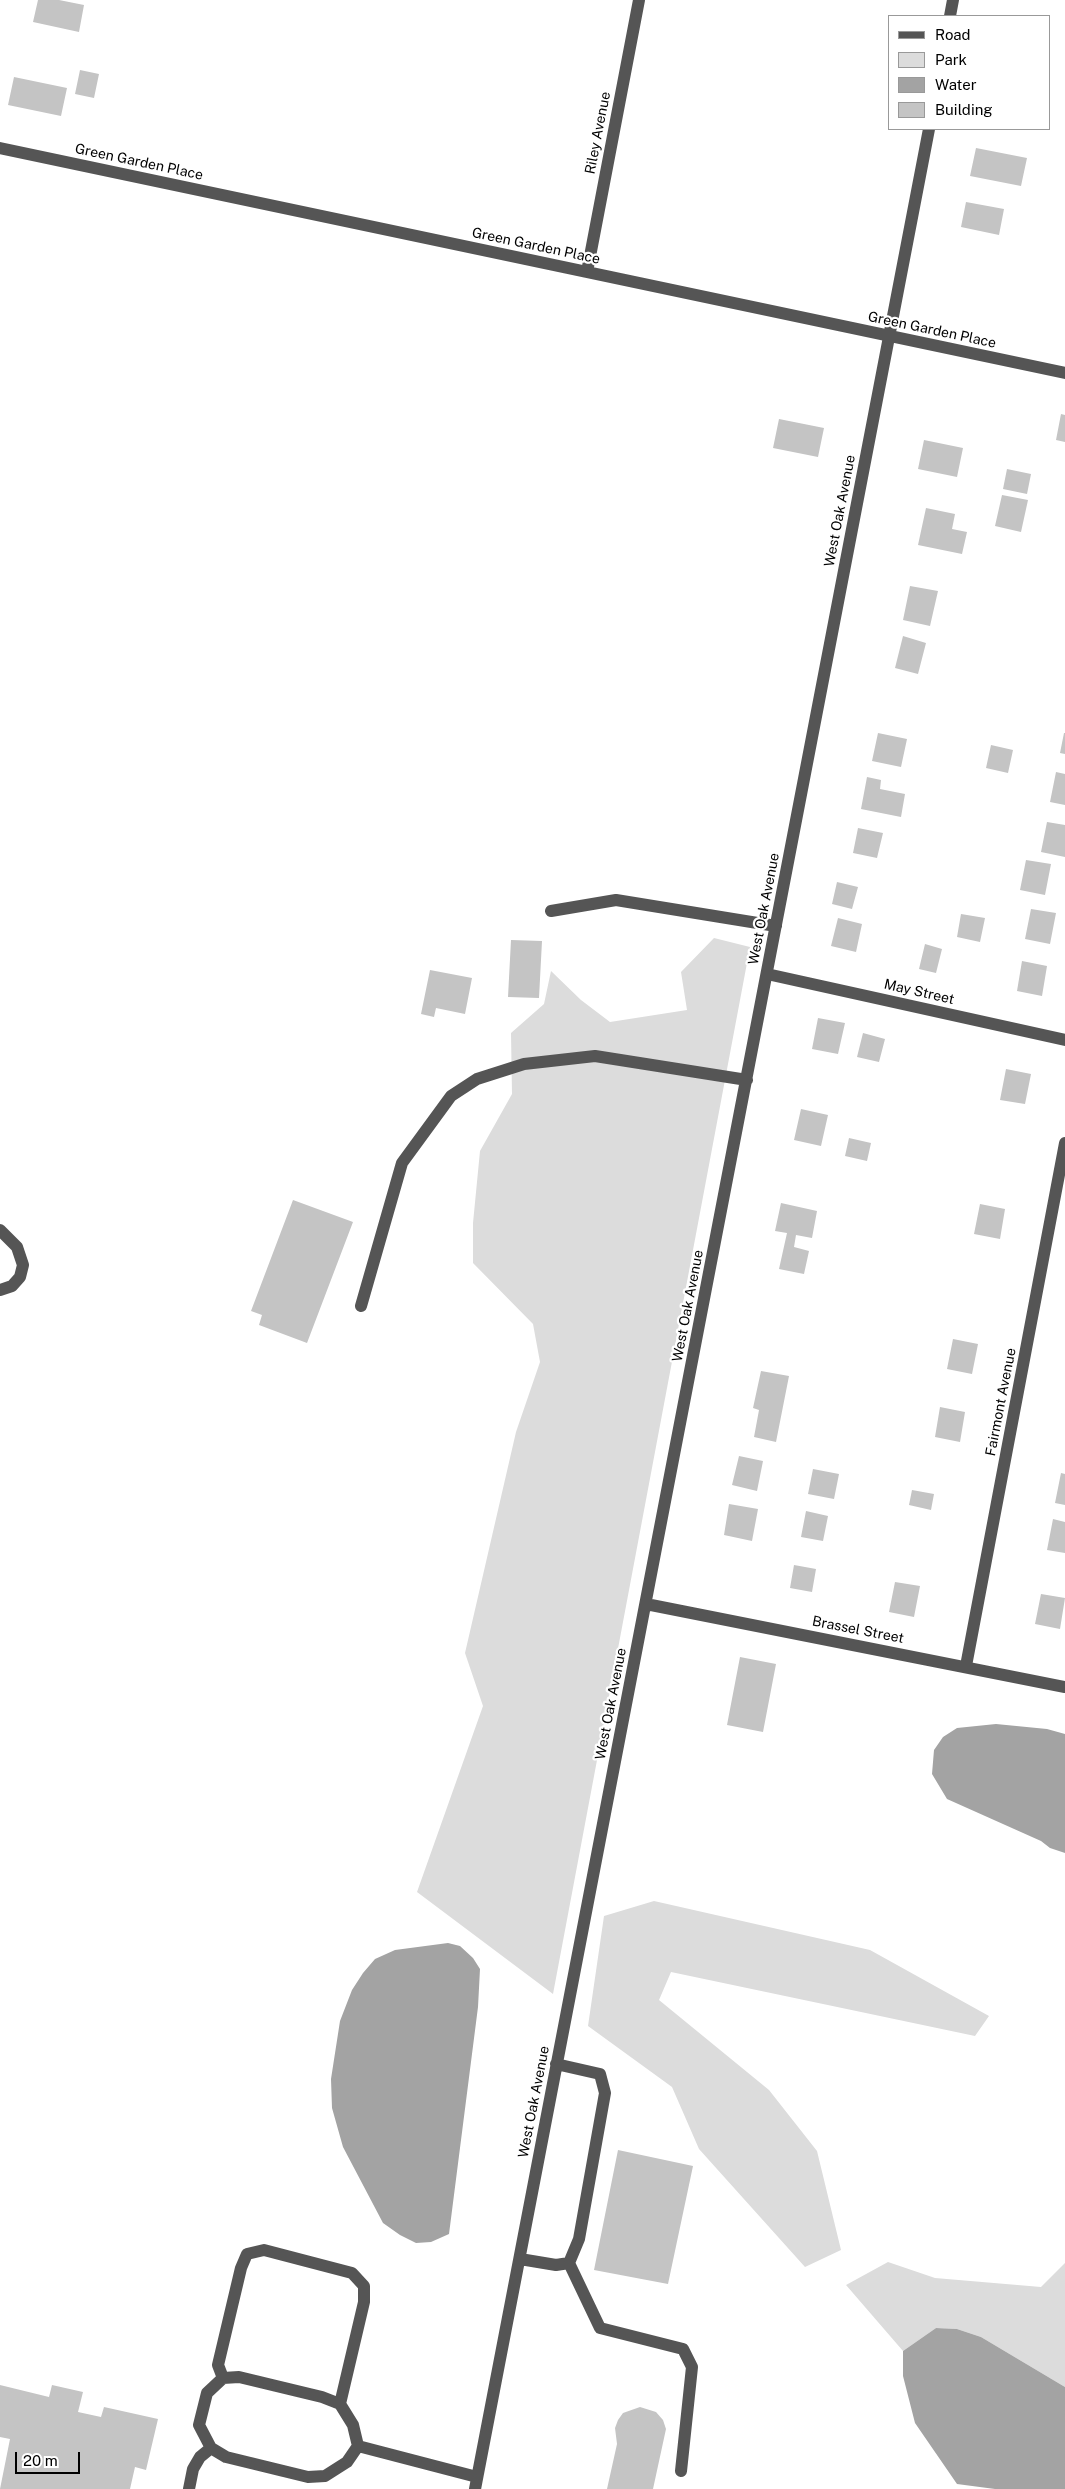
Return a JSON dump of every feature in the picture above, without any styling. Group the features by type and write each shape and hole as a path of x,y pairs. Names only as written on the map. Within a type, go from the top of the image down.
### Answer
{"street":[{"name":"Riley Avenue","path":"587,272 639,0"},
{"path":"950,15 953,0"},
{"name":"West Oak Avenue","path":"476,2483 929,130"},
{"name":"Green Garden Place","path":"0,148 1065,373"},
{"path":"551,911 616,900 776,926"},
{"name":"May Street","path":"767,974 1065,1040"},
{"path":"361,1306 402,1163 450,1096 478,1079 524,1064 595,1056 747,1080"},
{"name":"Fairmont Avenue","path":"966,1666 1065,1144"},
{"path":"0,1230 17,1247 23,1265 20,1277 12,1286 0,1290"},
{"name":"Brassel Street","path":"646,1604 1065,1687"},
{"path":"556,2064 600,2074 605,2093 579,2239 569,2262 600,2328 683,2349 692,2367 680,2471"},
{"path":"223,2378 218,2365 241,2268 247,2254 264,2250 352,2273 364,2286 364,2302 340,2404"},
{"path":"520,2259 556,2265 569,2262"},
{"path":"239,2377 322,2396 340,2404 353,2425 358,2446 347,2462 325,2476 319,2483 308,2477 226,2456 211,2448 199,2425 207,2393 223,2378 239,2377"},
{"path":"358,2446 476,2483"},
{"path":"188,2489 193,2469 200,2457 211,2448"}],"green space":[{"path":"714,938 750,947 553,1994 417,1892 483,1706 465,1653 516,1432 540,1362 533,1324 473,1263 473,1223 480,1151 512,1094 511,1033 544,1004 551,971 581,1000 610,1022 687,1010 681,972"},
{"path":"654,1901 870,1950 989,2016 975,2036 671,1972 659,2000 769,2090 817,2151 841,2250 805,2267 699,2149 672,2087 588,2026 604,1916"},
{"path":"888,2262 935,2278 1041,2287 1065,2263 1065,2387 981,2337 957,2329 936,2328 903,2351 846,2285"}],"water":[{"path":"996,1724 1047,1729 1065,1734 1065,1853 1050,1848 1041,1841 947,1799 932,1774 934,1750 943,1737 957,1728"},
{"path":"448,1943 460,1946 473,1958 480,1969 478,2007 449,2234 431,2242 416,2243 383,2223 343,2147 332,2108 331,2079 340,2021 352,1990 375,1959 395,1950"},
{"path":"936,2328 957,2329 981,2337 1065,2387 1065,2489 995,2489 957,2484 915,2423 903,2376 903,2351"}],"building":[{"path":"38,0 59,0 84,5 79,32 33,22"},
{"path":"80,70 99,74 94,98 75,94"},
{"path":"14,77 67,88 61,116 8,105"},
{"path":"976,148 1027,158 1021,186 970,176"},
{"path":"966,202 1004,209 999,235 961,227"},
{"path":"1061,414 1065,415 1065,442 1056,440"},
{"path":"779,419 824,428 818,457 773,448"},
{"path":"924,440 963,448 957,477 918,469"},
{"path":"1007,469 1031,474 1027,494 1003,489"},
{"path":"1002,495 1028,500 1021,532 995,526"},
{"path":"926,508 955,514 952,529 967,532 962,554 918,545"},
{"path":"910,586 938,591 930,626 903,620"},
{"path":"903,636 926,643 918,674 895,668"},
{"path":"878,733 907,739 901,767 872,761"},
{"path":"1065,733 1065,754 1060,753"},
{"path":"991,745 1013,750 1008,773 986,768"},
{"path":"1056,772 1065,774 1065,805 1050,802"},
{"path":"867,777 881,780 880,789 905,794 901,817 861,809"},
{"path":"1047,822 1065,825 1065,857 1041,852"},
{"path":"858,828 883,833 877,858 853,853"},
{"path":"1026,860 1051,864 1045,895 1020,890"},
{"path":"837,882 858,887 852,909 832,904"},
{"path":"1031,909 1056,913 1050,944 1025,939"},
{"path":"961,914 985,918 980,942 957,937"},
{"path":"838,918 862,924 856,952 831,946"},
{"path":"511,940 542,941 539,998 508,997"},
{"path":"925,944 942,949 936,973 919,969"},
{"path":"1022,961 1047,966 1042,996 1017,991"},
{"path":"430,970 472,978 465,1014 436,1008 434,1017 421,1014"},
{"path":"818,1018 845,1023 838,1054 812,1049"},
{"path":"863,1033 885,1039 879,1062 857,1057"},
{"path":"1006,1069 1031,1074 1025,1104 1000,1100"},
{"path":"801,1109 828,1115 821,1146 794,1140"},
{"path":"849,1138 871,1143 867,1161 845,1156"},
{"path":"293,1200 353,1222 307,1343 259,1325 262,1315 251,1311"},
{"path":"781,1203 817,1211 812,1238 796,1235 794,1247 809,1251 804,1274 779,1269 787,1233 775,1231"},
{"path":"980,1204 1005,1209 1000,1239 974,1234"},
{"path":"953,1339 978,1344 972,1374 947,1369"},
{"path":"761,1371 789,1376 776,1442 754,1437 759,1410 753,1408"},
{"path":"940,1407 965,1412 960,1442 935,1437"},
{"path":"739,1456 763,1461 757,1491 732,1485"},
{"path":"813,1469 839,1474 834,1499 808,1494"},
{"path":"1061,1473 1065,1474 1065,1505 1055,1503"},
{"path":"912,1490 934,1494 931,1510 909,1505"},
{"path":"729,1504 758,1509 752,1541 724,1535"},
{"path":"806,1511 828,1516 823,1541 801,1537"},
{"path":"1053,1519 1065,1522 1065,1553 1047,1550"},
{"path":"794,1565 816,1569 812,1592 790,1588"},
{"path":"895,1582 920,1586 914,1617 889,1612"},
{"path":"1041,1594 1065,1598 1060,1629 1035,1624"},
{"path":"740,1657 776,1664 763,1732 727,1725"},
{"path":"618,2150 693,2166 668,2284 594,2270"},
{"path":"0,2385 49,2397 52,2385 83,2392 78,2412 101,2417 104,2407 158,2419 146,2470 135,2467 130,2489 0,2489 10,2439 0,2437"},
{"path":"640,2407 656,2412 663,2420 666,2429 653,2489 607,2489 617,2444 615,2428 618,2420 623,2413"}]}
